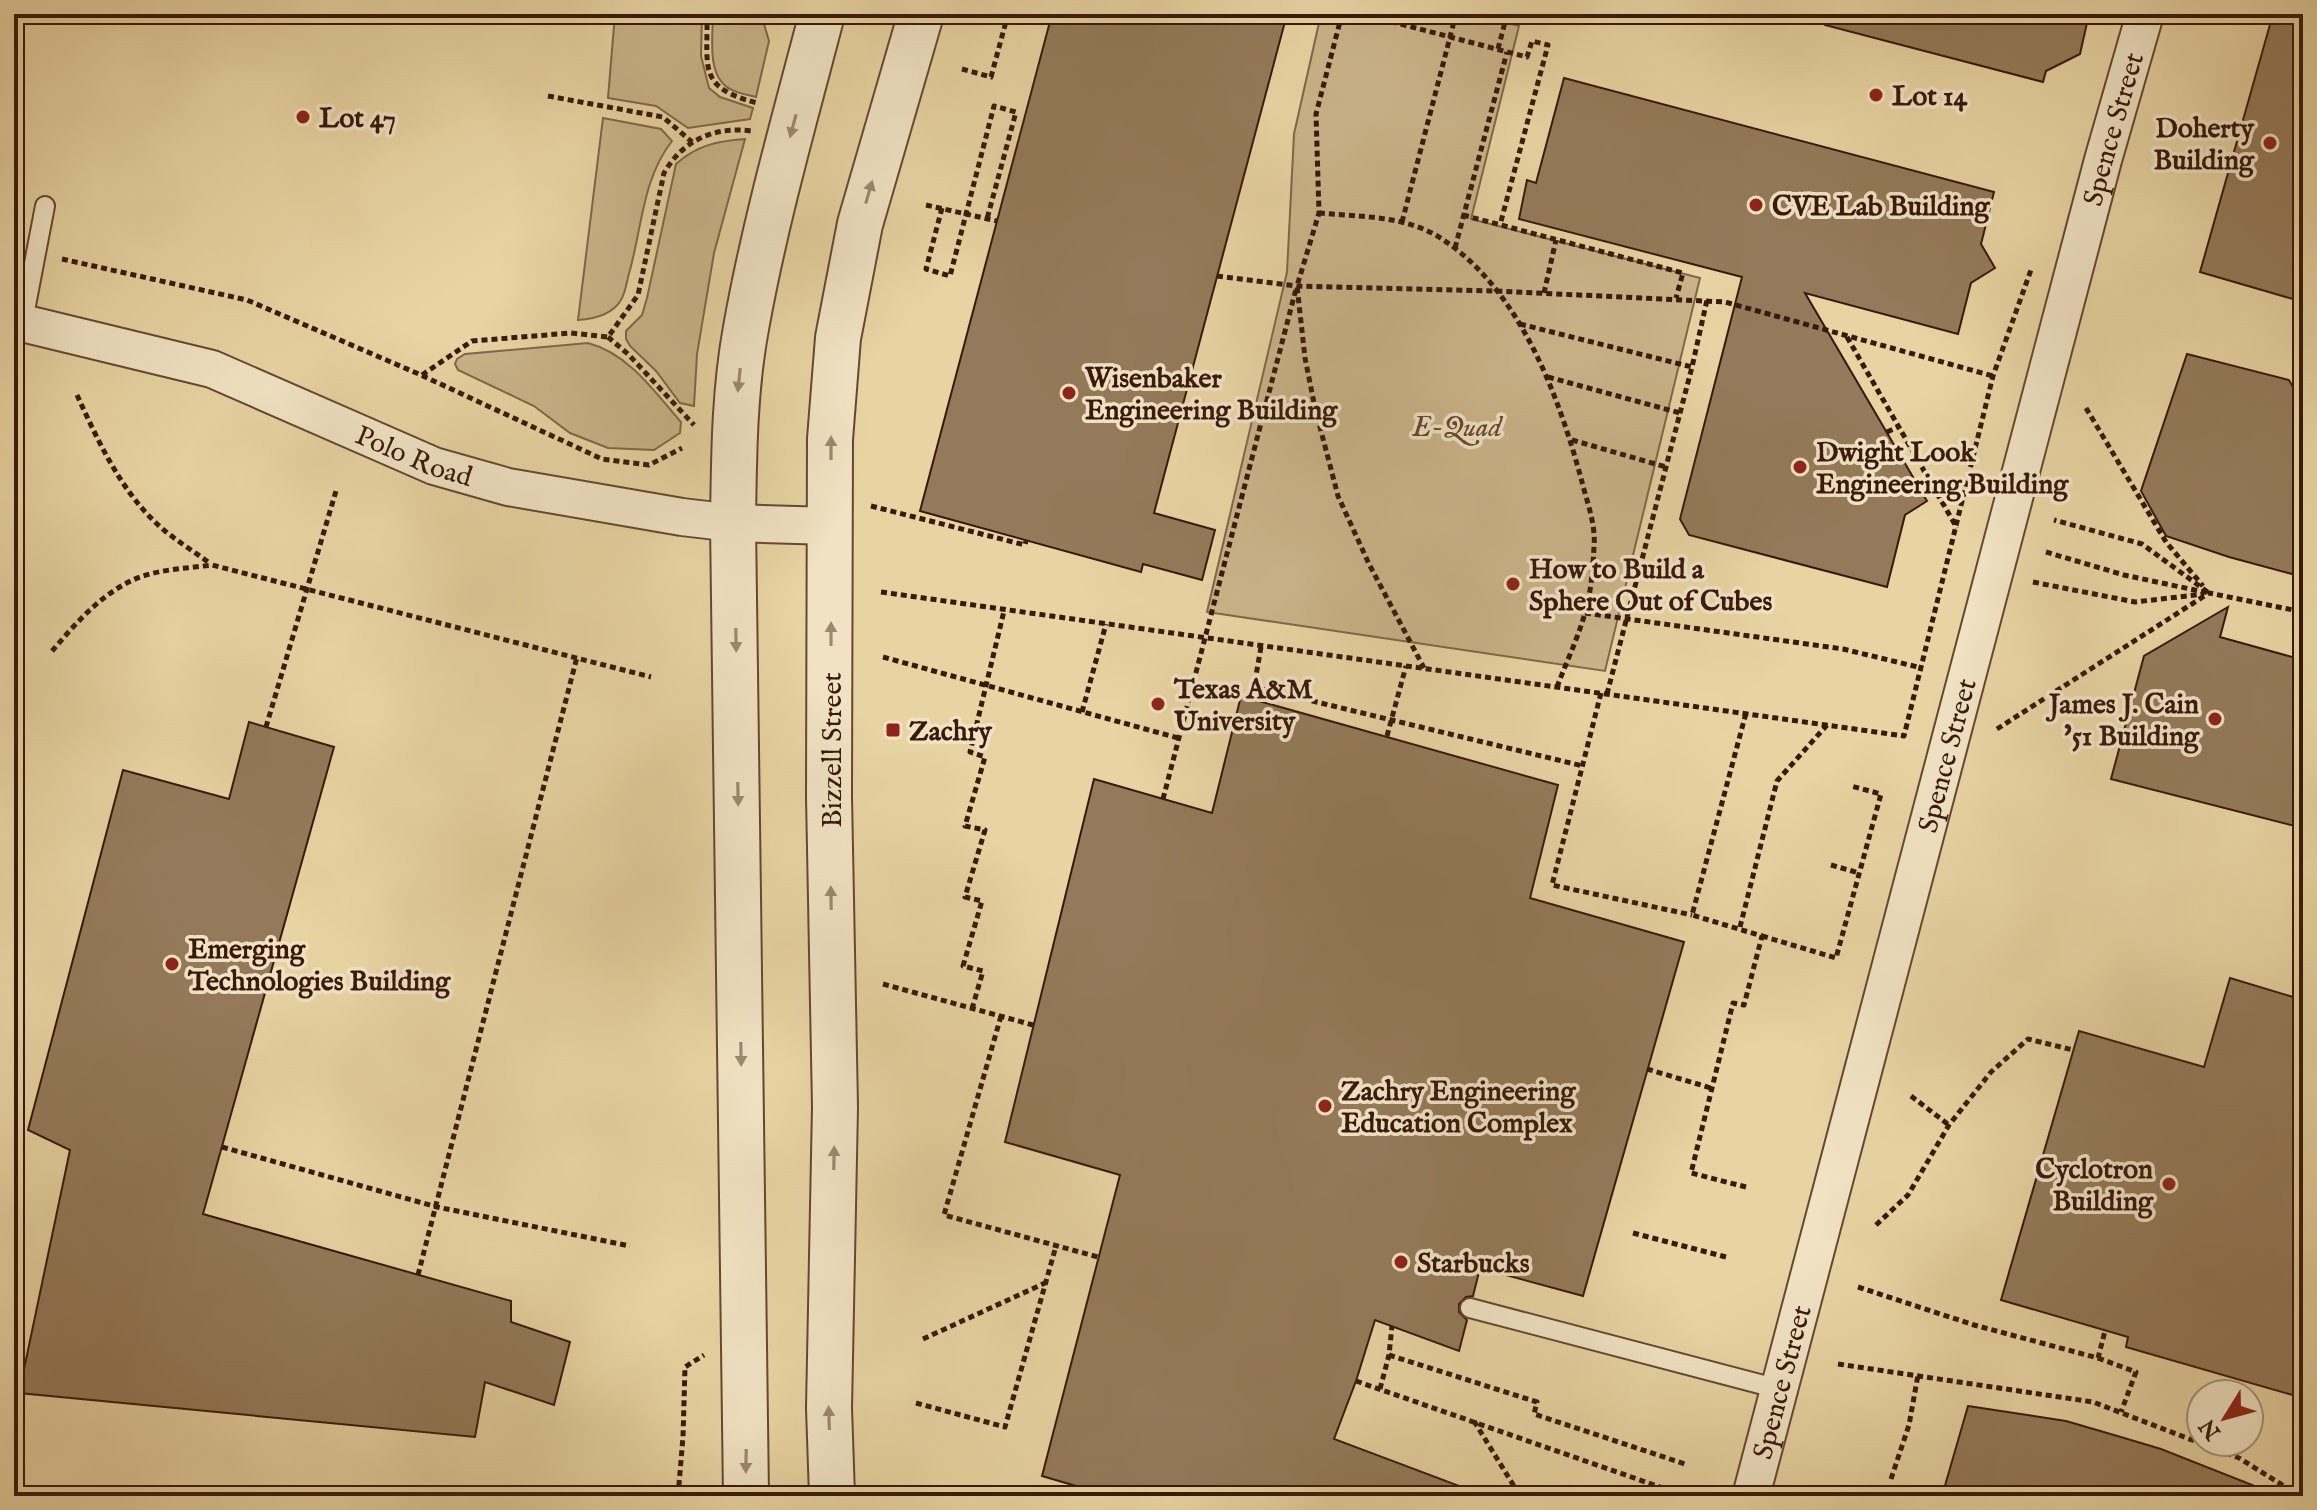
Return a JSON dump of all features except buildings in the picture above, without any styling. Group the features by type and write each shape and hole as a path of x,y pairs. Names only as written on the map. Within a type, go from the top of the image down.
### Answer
{"street":[{"path":"746,1496 733,523 735,427 745,330 770,214 822,14"},
{"name":"Bizzell Street","path":"832,1496 829,1408 835,1107 829,796 830,439 838,338 860,224 921,14"},
{"name":"Spence Street","path":"1751,1496 2103,160 2145,14"},
{"name":"Polo Road","path":"18,321 212,369 434,466 508,487 682,517 733,523 831,526"}],"lane":[{"path":"18,321 45,206"},
{"path":"1470,1308 1779,1389"}],"path":[{"path":"707,14 708,63 714,84 735,97 762,105"},
{"path":"962,69 991,77 1008,14"},
{"path":"1163,799 1297,286 1319,213 1316,114 1342,14"},
{"path":"1362,14 1527,57 1532,41 1548,45 1500,225"},
{"path":"1402,222 1456,14"},
{"path":"1498,49 1505,22 1500,21 1501,14"},
{"path":"1826,23 1829,14"},
{"path":"1455,248 1507,52"},
{"path":"548,96 663,117 692,142"},
{"path":"942,208 926,269 950,276 994,106 1016,112 987,219"},
{"path":"608,337 630,311 638,295 664,173 672,158 692,142 720,132 739,129 756,131"},
{"path":"926,205 997,221"},
{"path":"1319,213 1402,222 1441,238 1455,248 1496,291 1519,324 1547,377 1571,440 1591,514 1595,544 1585,613 1557,687"},
{"path":"1463,215 1683,273 1676,298"},
{"path":"1544,293 1556,240"},
{"path":"62,259 247,300 421,375 602,459 649,465 682,448"},
{"path":"881,592 1904,736 1993,376 2033,264"},
{"path":"1217,276 1297,286 1496,291 1725,302 1993,376"},
{"path":"1297,286 1305,358 1338,496 1390,606 1424,669"},
{"path":"1707,300 1627,621 1583,766 1552,885 1740,927 1836,958 1881,794 1851,786"},
{"path":"1519,324 1692,367"},
{"path":"421,375 472,341 571,333 608,337 629,355 699,430"},
{"path":"1846,336 1957,528"},
{"path":"1547,377 1680,413"},
{"path":"77,395 99,444 136,501 164,530 212,565 651,677"},
{"path":"2086,408 2166,542 2209,593"},
{"path":"1887,432 1898,427"},
{"path":"1571,440 1666,468"},
{"path":"266,727 336,491"},
{"path":"870,506 1025,545 1026,541"},
{"path":"2054,520 2142,544 2209,593"},
{"path":"2046,552 2124,575 2303,612"},
{"path":"52,651 83,616 113,592 142,577 212,565"},
{"path":"2033,582 2135,602 2209,593"},
{"path":"1997,729 2209,593"},
{"path":"972,1009 983,971 963,966 982,901 965,897 985,830 965,826 985,757 970,752 1004,611"},
{"path":"1585,613 1843,649 1922,668"},
{"path":"1082,712 1106,624"},
{"path":"1261,647 1254,687 1583,766"},
{"path":"418,1275 577,657"},
{"path":"883,657 1178,738"},
{"path":"1387,736 1406,666"},
{"path":"1692,915 1746,713"},
{"path":"1740,927 1777,781 1827,725"},
{"path":"1831,865 1859,873"},
{"path":"1746,1187 1691,1173 1733,1003 1744,1005 1762,936"},
{"path":"883,984 1033,1025"},
{"path":"1001,1016 944,1215 1098,1257"},
{"path":"1876,1225 1908,1195 1949,1125 1991,1072 2028,1039 2073,1050"},
{"path":"1647,1069 1711,1088"},
{"path":"1911,1096 1949,1125"},
{"path":"222,1147 437,1207 630,1246"},
{"path":"1633,1233 1726,1257"},
{"path":"916,1403 1005,1427 1056,1246"},
{"path":"923,1339 1045,1283"},
{"path":"1858,1287 1974,1325 2098,1358 2136,1372 2121,1412"},
{"path":"1380,1389 1389,1355 1392,1326"},
{"path":"678,1496 685,1367 745,1327"},
{"path":"2098,1358 2105,1331"},
{"path":"1389,1355 1537,1402 1534,1414 1688,1465"},
{"path":"1838,1364 2093,1402 2239,1458 2300,1496"},
{"path":"1891,1479 1909,1425 1918,1375"},
{"path":"1356,1381 1680,1494"},
{"path":"1473,1420 1520,1496"}],"green space":[{"path":"615,14 702,14 701,56 709,88 720,97 753,108 750,119 688,128 656,106 608,98"},
{"path":"713,14 761,14 769,41 756,97 730,89 717,75 712,55"},
{"name":"E-Quad","path":"1321,14 1477,14 1519,26 1471,219 1700,278 1605,671 1207,612 1287,272 1294,134"},
{"path":"603,118 661,129 672,141 662,155 649,186 623,297 608,313 578,320"},
{"path":"745,139 714,253 697,354 694,406 680,403 656,371 630,346 626,331 642,315 676,164 708,145"},
{"path":"588,343 616,356 640,375 681,422 680,433 654,450 608,448 570,433 534,406 458,370 455,364 465,354"}],"place":[{"name":"Lot 14","path":"1876,95"},
{"name":"Lot 47","path":"303,117"},
{"name":"Doherty Building","path":"2270,143"},
{"name":"CVE Lab Building","path":"1756,205"},
{"name":"Wisenbaker Engineering Building","path":"1069,393"},
{"name":"Dwight Look Engineering Building","path":"1800,467"},
{"name":"How to Build a Sphere Out of Cubes","path":"1513,584"},
{"name":"Texas A&M University","path":"1158,704"},
{"name":"James J. Cain '51 Building","path":"2215,719"},
{"name":"Zachry","path":"893,730"},
{"name":"Emerging Technologies Building","path":"172,964"},
{"name":"Zachry Engineering Education Complex","path":"1325,1106"},
{"name":"Cyclotron Building","path":"2169,1184"},
{"name":"Starbucks","path":"1401,1262"}]}
